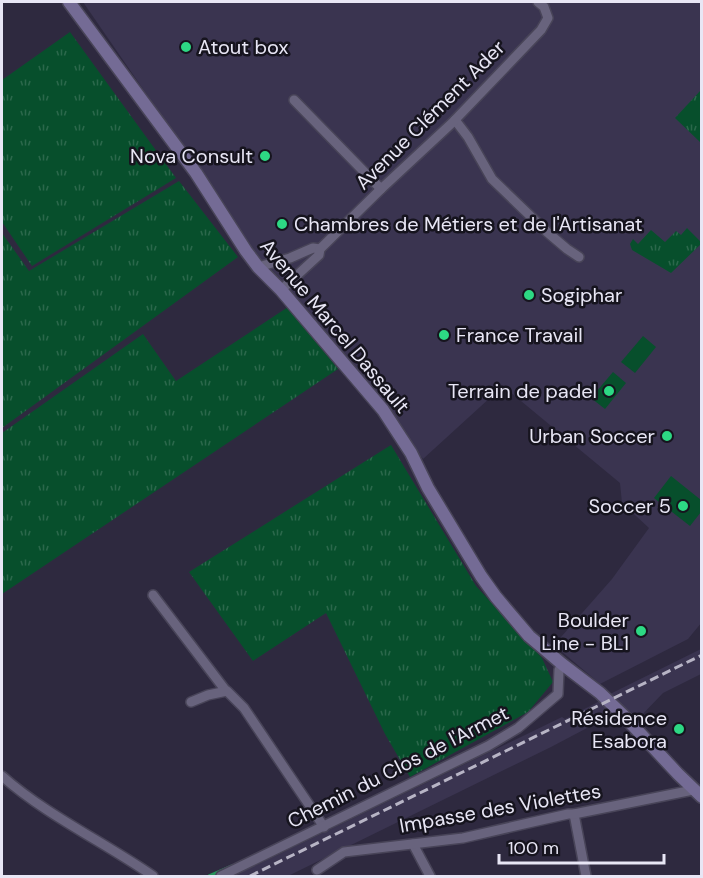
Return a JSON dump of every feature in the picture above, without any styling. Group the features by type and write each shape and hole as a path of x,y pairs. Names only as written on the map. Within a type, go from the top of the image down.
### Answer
{"street":[{"name":"Avenue Marcel Dassault","path":"69,2 196,173 258,267 281,290 383,410 411,453 428,488 481,576 496,597 530,636 600,693 697,793"},
{"name":"Avenue Clément Ader","path":"281,290 319,255 320,249 381,189 455,120 541,30 548,18 544,7 538,2"},
{"path":"294,100 381,189"},
{"path":"455,120 468,137 492,179 547,232 579,257"},
{"path":"258,267 290,258 313,248 320,249"},
{"path":"153,595 226,691 244,708 322,824"},
{"name":"Chemin du Clos de l'Armet","path":"221,876 322,824 488,746 518,728 558,694 559,670 562,664"},
{"path":"191,702 226,691"},
{"path":"2,776 39,804 153,876"},
{"name":"Impasse des Violettes","path":"317,870 345,852 463,838 568,814 697,793"},
{"path":"574,814 586,876"},
{"path":"413,844 430,876"}],"shaded area":[{"path":"83,2 701,2 702,622 688,639 600,684 554,645 612,579 649,528 622,503 620,483 503,386 423,459 256,253"},
{"path":"701,649 701,674 663,693 639,718 625,708 551,747 288,876 234,876 562,717 565,719"}],"green space":[{"path":"70,32 176,178 32,266 2,222 2,80"},
{"path":"701,90 701,143 675,118"},
{"path":"179,181 238,257 2,428 2,233 29,271"},
{"path":"687,228 701,244 671,273 632,250 630,244 633,239 638,244 651,230 665,242 676,231 681,235"},
{"path":"288,307 338,369 2,594 2,433 143,334 176,381"},
{"name":"Terrain de padel","path":"643,336 656,347 635,373 621,362"},
{"name":"Terrain de padel","path":"613,372 626,383 605,409 591,398"},
{"path":"391,445 476,586 542,658 553,682 528,712 410,777 385,734 326,613 253,661 189,572"},
{"name":"Soccer 5","path":"671,476 701,500 701,512 690,526 654,498"}],"waterway":[{"path":"209,876 232,866"}],"railway":[{"path":"250,876 702,655"}],"place":[{"name":"Atout box","path":"186,47"},
{"name":"Nova Consult","path":"265,156"},
{"name":"Chambres de Métiers et de l'Artisanat","path":"282,224"},
{"name":"Sogiphar","path":"529,295"},
{"name":"France Travail","path":"444,335"},
{"name":"Terrain de padel","path":"609,391"},
{"name":"Urban Soccer","path":"667,436"},
{"name":"Soccer 5","path":"683,506"},
{"name":"Boulder Line - BL1","path":"641,631"},
{"name":"Résidence Esabora","path":"679,729"}]}
